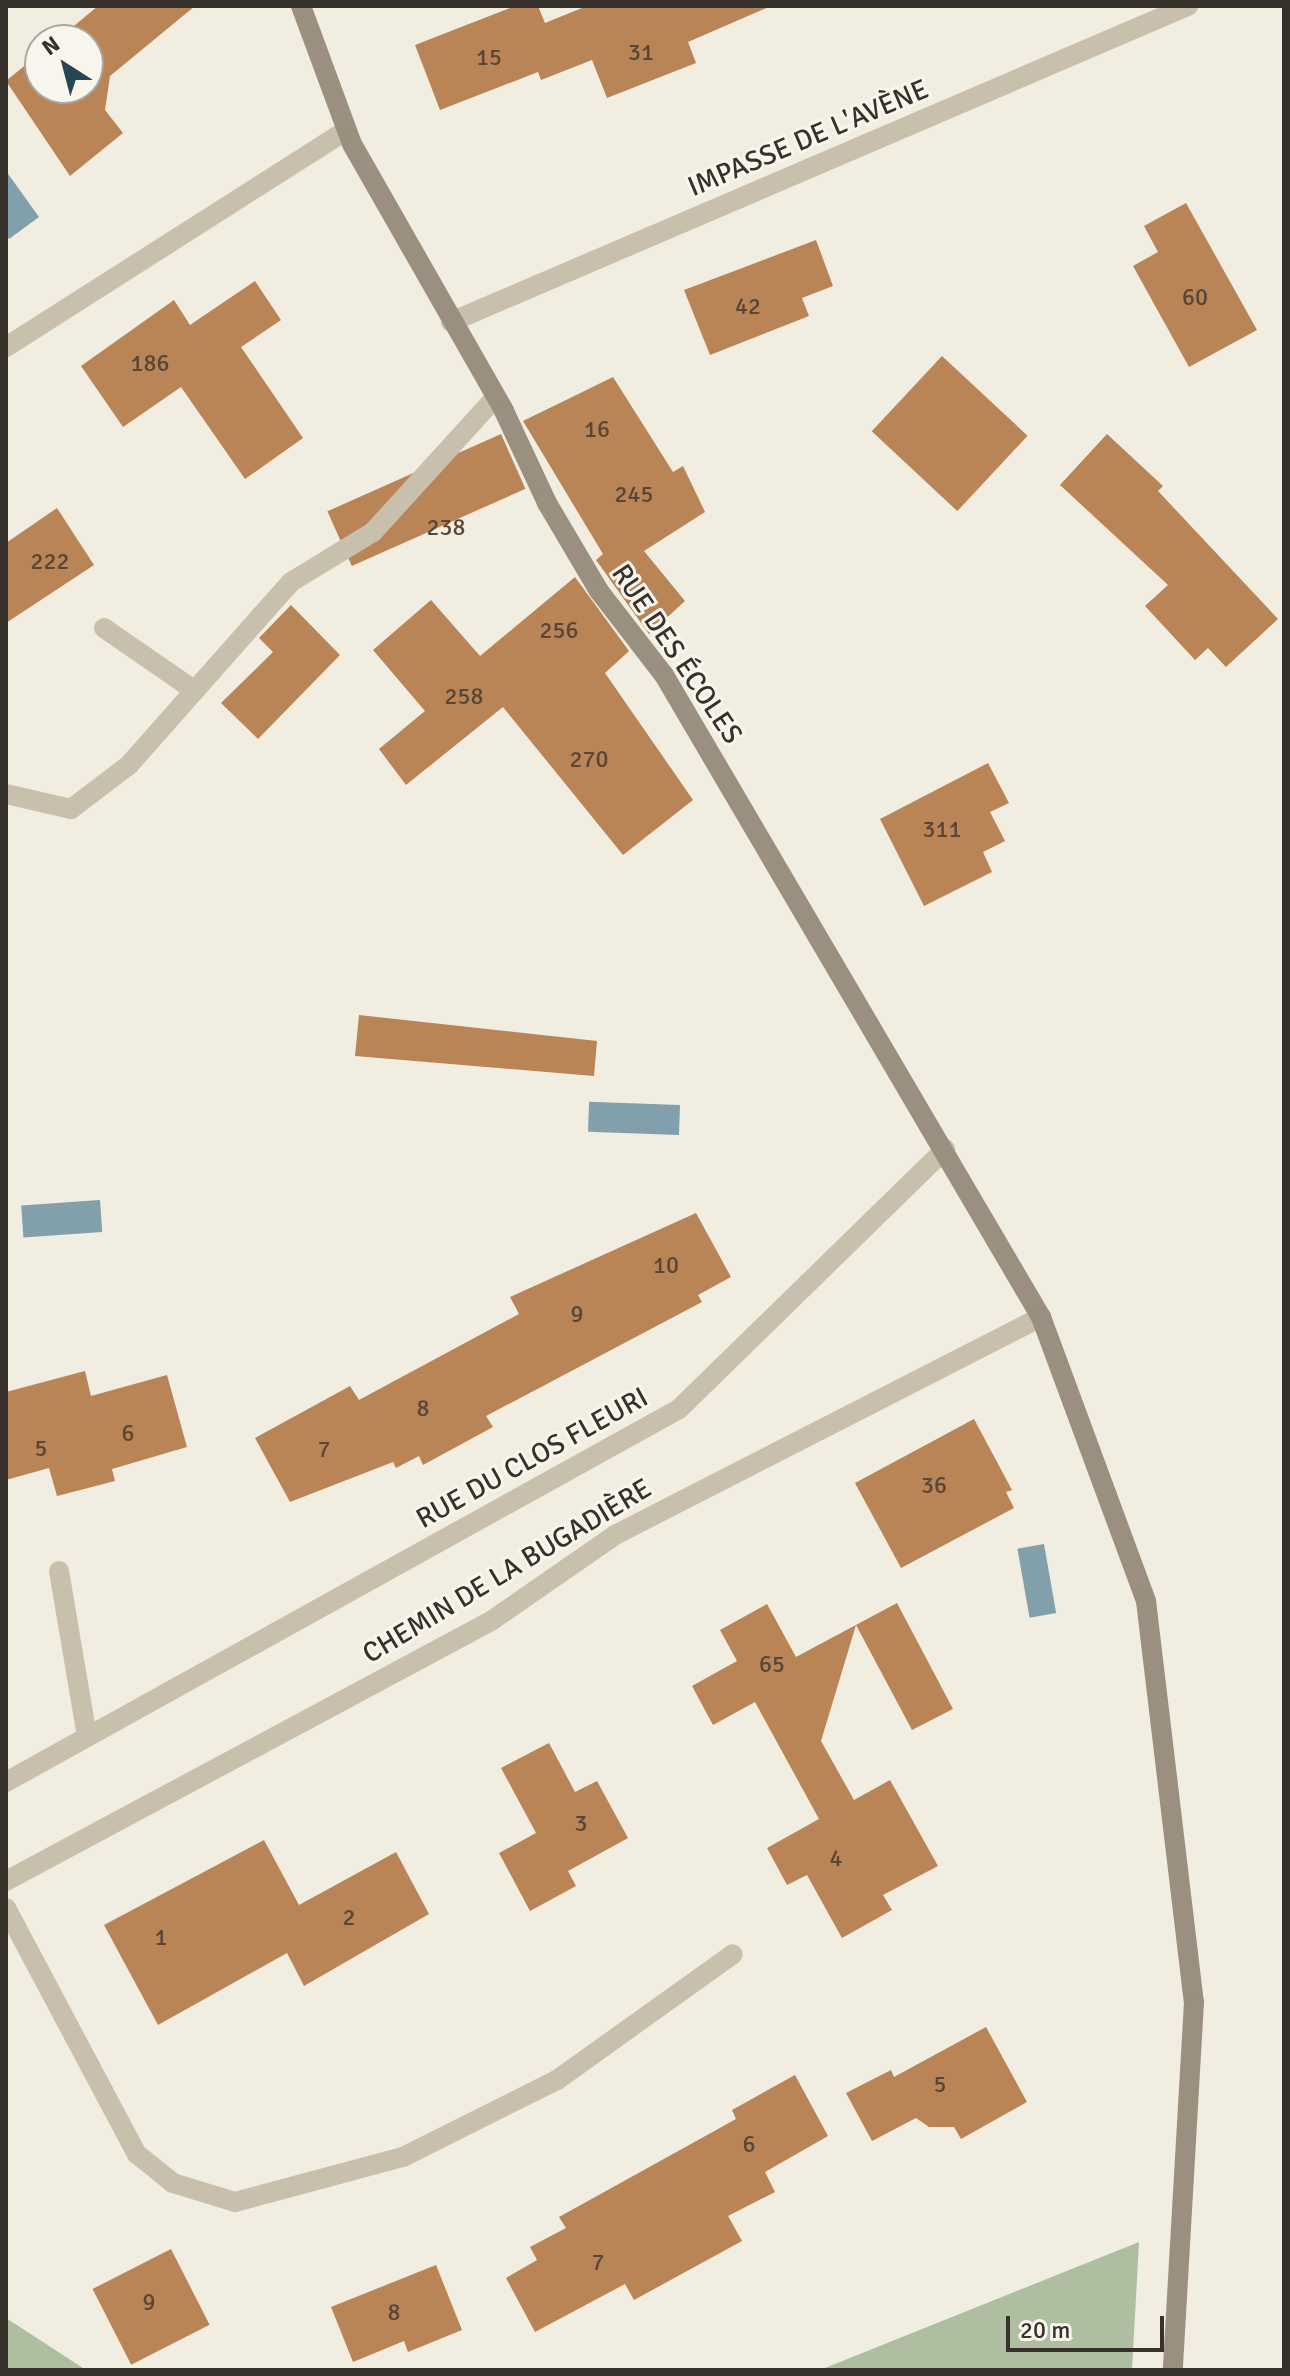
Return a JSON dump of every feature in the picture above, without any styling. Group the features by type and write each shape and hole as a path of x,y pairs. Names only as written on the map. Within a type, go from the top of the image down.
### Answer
{"street":[{"name":"RUE DES ÉCOLES","path":"301,6 346,130 592,579 664,675 1041,1317 1148,1616 1194,2002 1173,2370"},
{"name":"IMPASSE DE L'AVÈNE","path":"451,322 1188,6"},
{"path":"6,347 346,130"},
{"path":"6,794 71,809 129,765 291,582 373,532 495,398"},
{"path":"104,628 194,690"},
{"name":"RUE DU CLOS FLEURI","path":"6,1782 679,1409 945,1149"},
{"name":"CHEMIN DE LA BUGADIÈRE","path":"6,1881 491,1621 615,1535 1041,1317"},
{"path":"59,1571 87,1737"},
{"path":"6,1908 137,2154 173,2183 235,2202 403,2157 557,2080 733,1954"}],"green space":[{"path":"1139,2242 1132,2370 820,2370"},
{"path":"6,2318 86,2370 6,2370"}],"water":[{"path":"6,171 39,217 9,239 6,235"},
{"path":"589,1102 680,1105 679,1135 588,1132"},
{"path":"100,1200 102,1232 23,1237 21,1206"},
{"path":"1044,1544 1056,1613 1030,1618 1017,1549"}],"building":[{"path":"98,6 195,6 110,76 105,110 123,133 70,176 6,81 24,66 24,104 104,104 104,24 76,24"},
{"path":"515,6 538,6 545,23 587,6 771,6 688,42 696,63 607,98 592,60 541,80 538,72 440,110 415,45"},
{"path":"1186,203 1257,330 1189,367 1133,266 1158,252 1144,226"},
{"path":"816,240 833,286 802,298 809,316 710,355 684,290"},
{"path":"255,281 281,320 241,347 303,438 245,479 181,387 123,427 81,366 174,300 190,325"},
{"path":"942,356 1028,436 957,511 872,431"},
{"path":"613,377 673,472 683,466 705,512 644,551 685,601 649,634 596,560 603,554 523,421"},
{"path":"501,434 525,489 352,566 327,511"},
{"path":"1107,434 1163,486 1158,491 1278,619 1226,667 1208,648 1195,660 1145,606 1168,585 1060,485"},
{"path":"57,508 94,565 6,623 6,543"},
{"path":"575,577 629,651 605,673 693,800 623,855 503,707 406,785 379,749 425,711 373,650 431,600 480,656"},
{"path":"291,605 340,655 258,739 221,703 273,652 259,638"},
{"path":"988,763 1009,803 990,812 1005,841 983,852 992,872 924,906 880,819"},
{"path":"359,1015 597,1041 594,1076 355,1056"},
{"path":"696,1213 731,1277 698,1295 702,1302 486,1416 493,1427 423,1465 419,1456 396,1468 393,1462 290,1502 255,1438 350,1386 359,1400 519,1314 510,1297"},
{"path":"85,1371 91,1396 167,1375 187,1447 112,1469 115,1481 57,1496 49,1468 6,1480 6,1392"},
{"path":"974,1419 1012,1490 1006,1492 1014,1508 901,1568 855,1483"},
{"path":"897,1603 953,1709 912,1730 856,1625 821,1741 854,1800 890,1780 938,1866 883,1895 892,1910 842,1938 807,1875 787,1885 767,1848 819,1819 755,1702 713,1725 692,1686 737,1661 720,1630 767,1604 796,1657"},
{"path":"549,1743 575,1792 597,1781 628,1838 568,1871 576,1886 530,1911 499,1853 536,1833 501,1768"},
{"path":"264,1840 299,1905 396,1852 429,1914 304,1986 287,1953 158,2025 104,1925"},
{"path":"986,2027 1027,2102 961,2139 954,2127 929,2127 916,2118 872,2141 846,2093 891,2070 894,2077"},
{"path":"795,2075 828,2136 765,2172 775,2192 728,2216 742,2241 634,2300 625,2284 535,2332 506,2278 537,2260 530,2247 566,2228 559,2217 736,2119 732,2110"},
{"path":"171,2249 210,2325 131,2365 93,2289"},
{"path":"436,2265 462,2330 408,2352 404,2341 353,2362 331,2307"}]}
